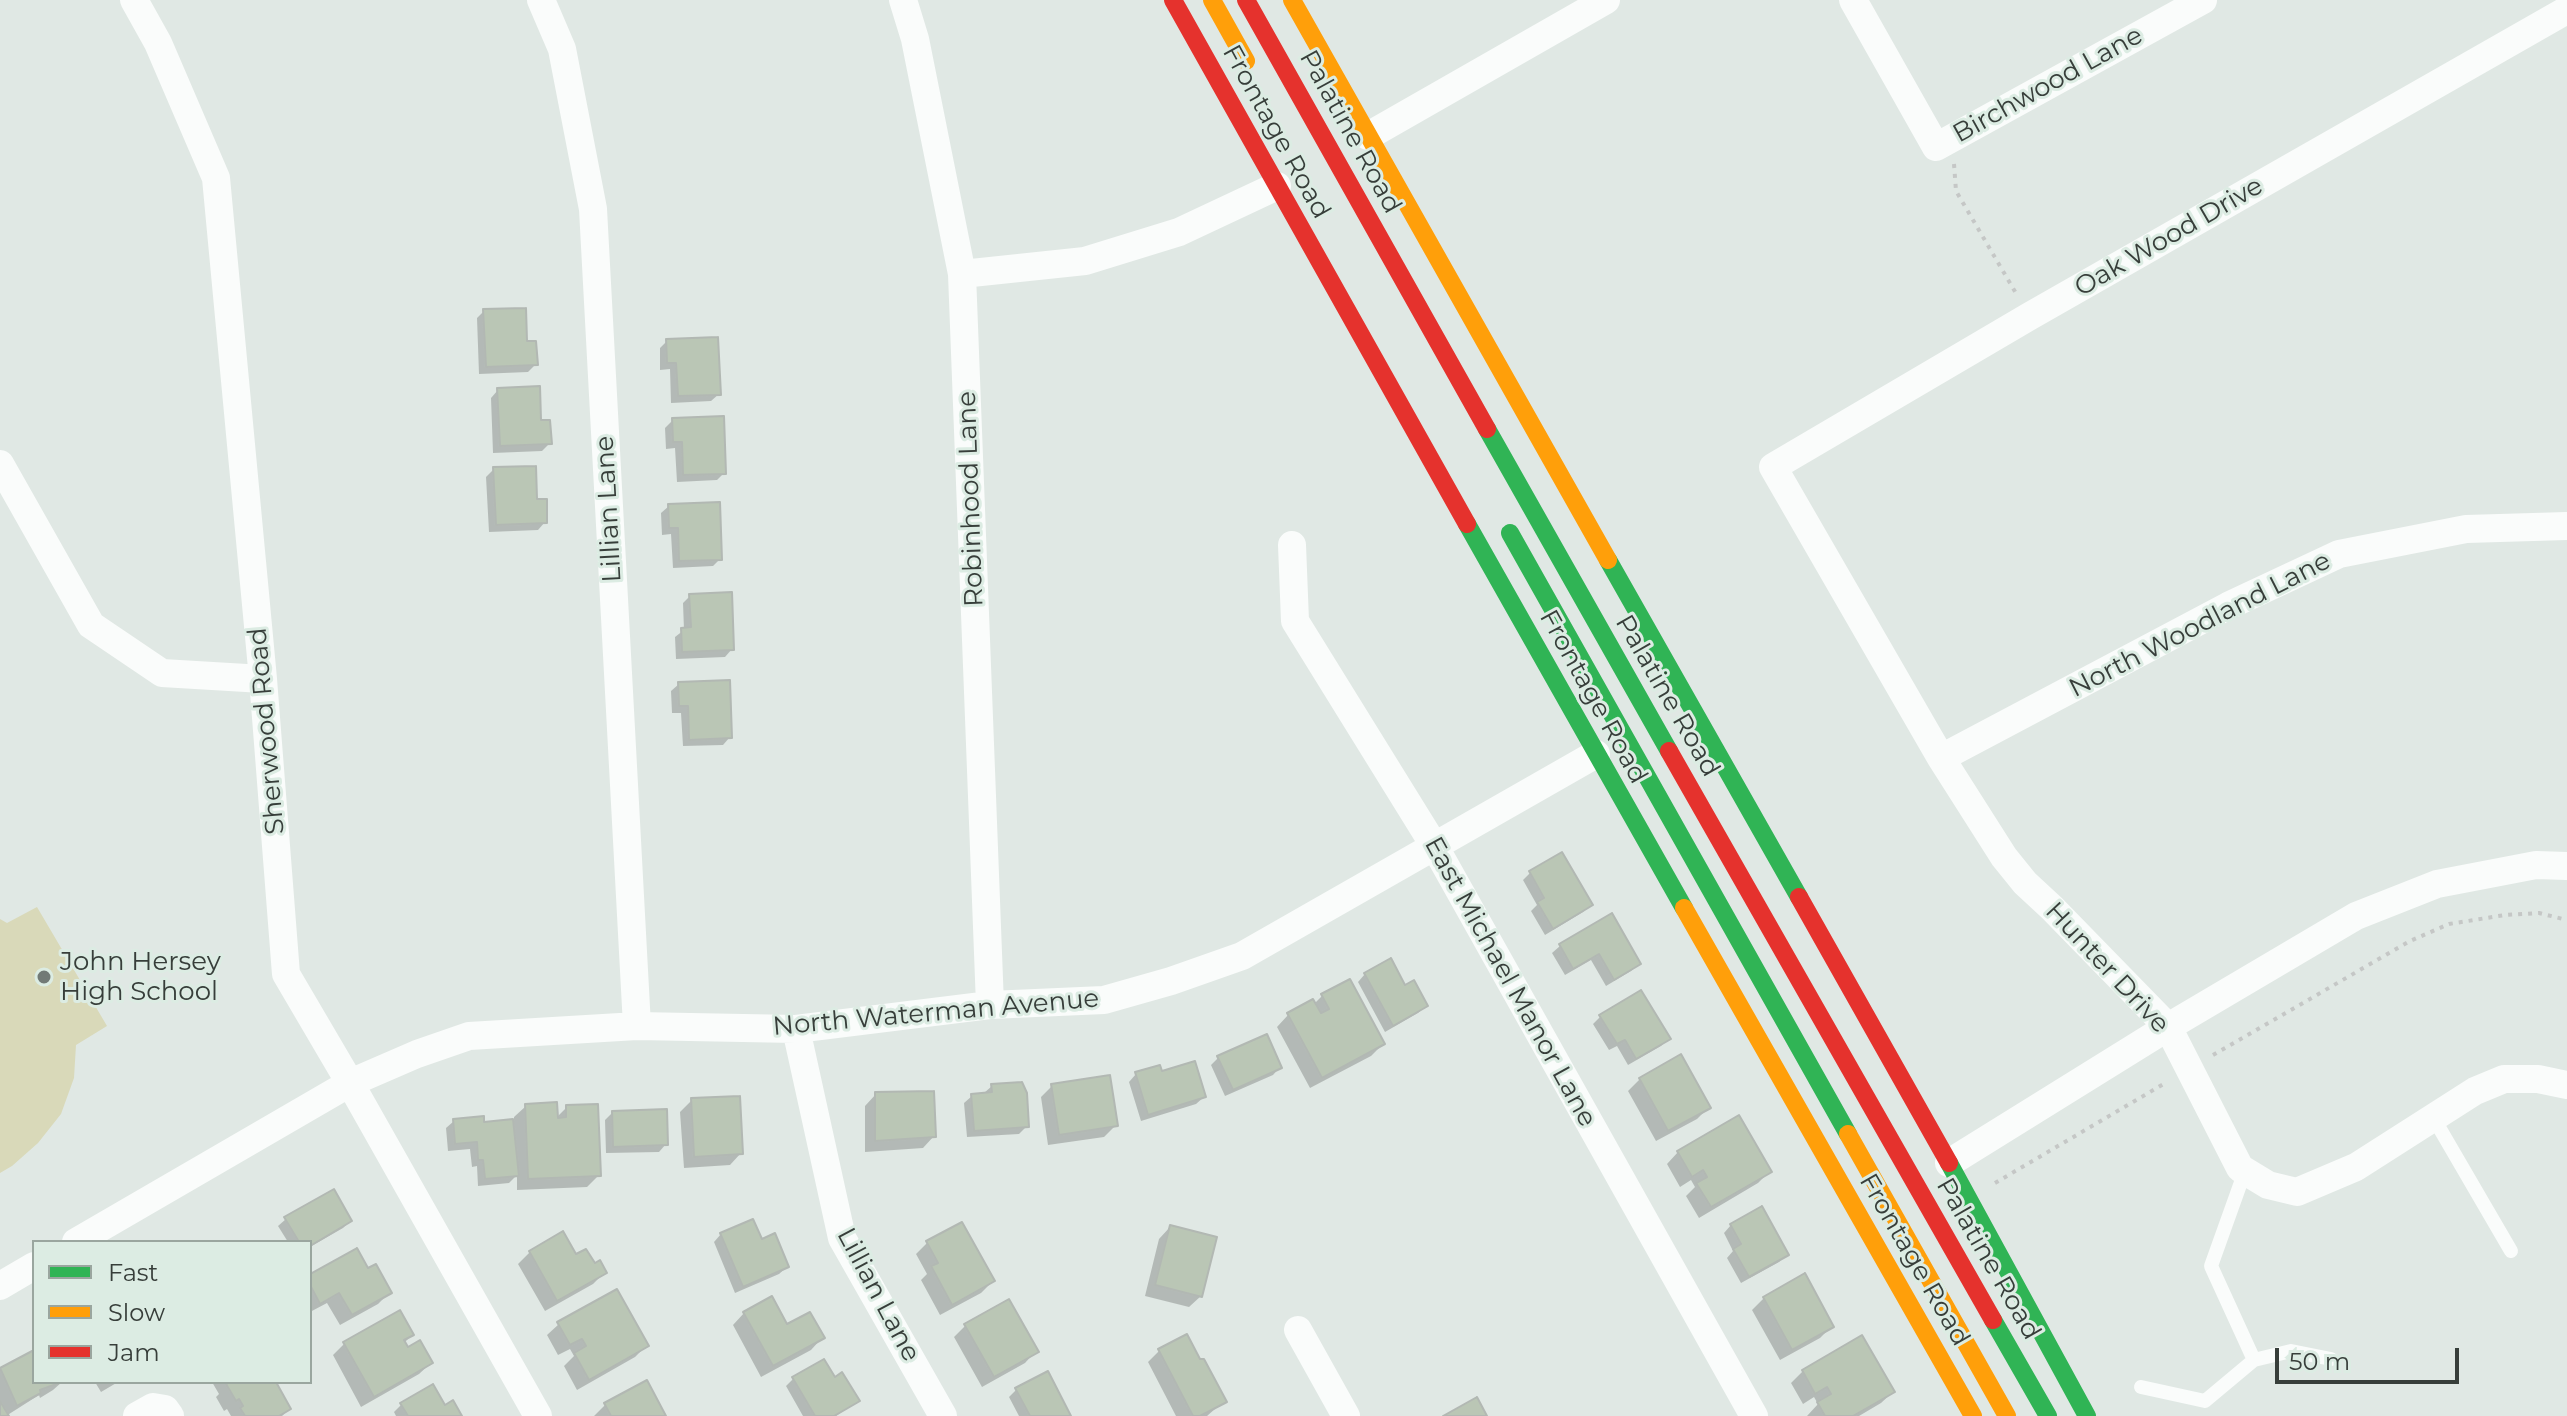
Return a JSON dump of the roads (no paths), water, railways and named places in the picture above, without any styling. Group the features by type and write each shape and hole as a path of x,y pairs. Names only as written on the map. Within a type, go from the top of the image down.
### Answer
{"main road":[{"name":"Frontage Road","path":"1173,0 1596,754 1973,1416"},
{"path":"1212,0 1259,83"},
{"name":"Palatine Road","path":"1246,0 1635,693 2048,1416"},
{"path":"1292,0 1949,1163 2087,1416"},
{"path":"1500,514 2007,1416"}],"street":[{"name":"Sherwood Road","path":"134,0 158,43 216,178 263,679 286,974 538,1416"},
{"name":"Lillian Lane","path":"541,0 562,49 593,209 637,1026"},
{"name":"Robinhood Lane","path":"903,0 915,39 962,274 990,1005"},
{"path":"1368,136 1606,0"},
{"name":"Birchwood Lane","path":"1853,0 1944,142 2203,0"},
{"name":"Oak Wood Drive","path":"1773,467 2030,316 2567,10"},
{"path":"962,274 1085,261 1179,232 1277,186"},
{"path":"0,464 91,625 162,673 263,679"},
{"name":"Hunter Drive","path":"1773,467 1941,758 2004,857 2025,883 2168,1027 2240,1168 2245,1171"},
{"name":"North Woodland Lane","path":"1941,758 2228,606 2339,554 2466,529 2567,526"},
{"name":"East Michael Manor Lane","path":"1292,545 1295,621 1435,847 1754,1416"},
{"name":"North Waterman Avenue","path":"79,1240 350,1083 469,1036 637,1026 796,1029 990,1005 1104,1000 1171,981 1242,956 1596,754"},
{"path":"1949,1163 2168,1027 2356,916 2437,884 2536,865 2567,866"},
{"name":"Lillian Lane","path":"796,1029 842,1238 943,1416"},
{"path":"2245,1171 2268,1185 2297,1192 2356,1167 2475,1091 2504,1079 2538,1079 2567,1085"},
{"path":"0,1286 32,1267"},
{"path":"1298,1330 1346,1416"},
{"path":"137,1416 153,1407 165,1409 170,1416"}],"lane":[{"path":"2433,1117 2511,1251"},
{"path":"2245,1171 2211,1266 2254,1360"},
{"path":"2141,1387 2205,1401 2254,1360 2291,1351 2331,1359"}],"place":[{"name":"John Hersey High School","path":"44,977"}]}
